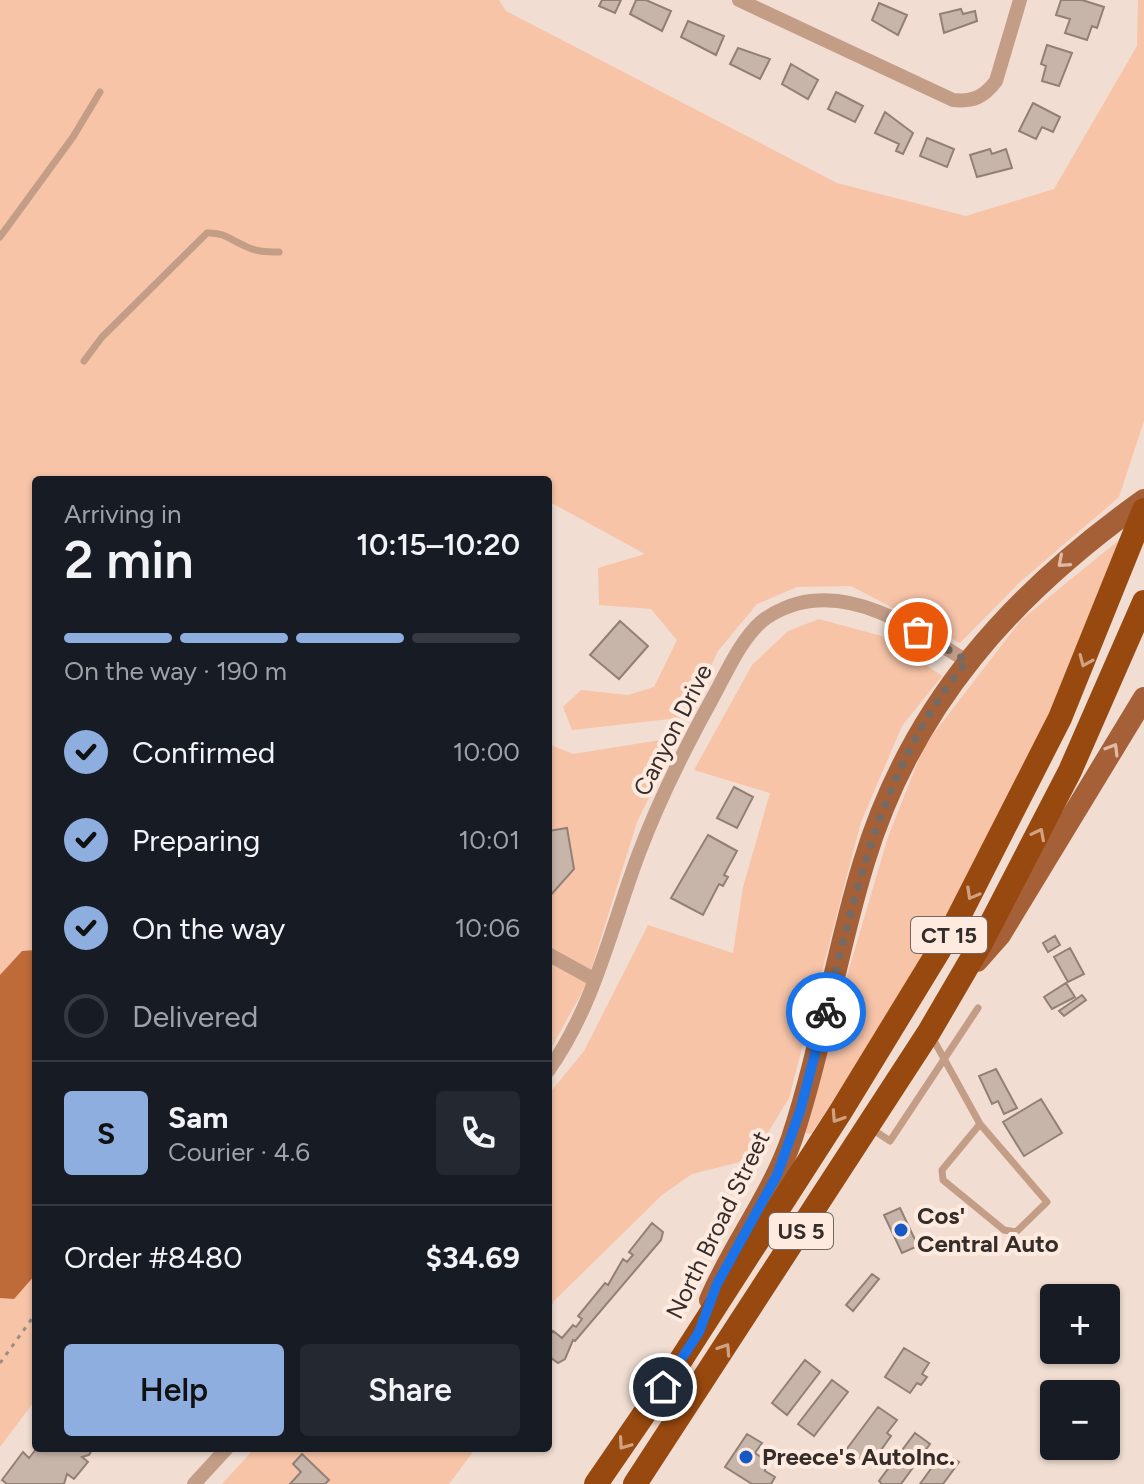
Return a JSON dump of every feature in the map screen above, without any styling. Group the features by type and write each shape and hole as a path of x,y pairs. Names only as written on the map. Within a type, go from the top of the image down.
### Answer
{"highway":[{"name":"CT 15","path":"699,1332 886,1040 977,885 1060,718 1134,512"},
{"name":"CT 15","path":"962,976 1053,807 1144,602"},
{"name":"US 5","path":"635,1484 868,1127 962,976"},
{"name":"North Broad Street","path":"596,1484 699,1332"}],"main road":[{"name":"North Broad Street","path":"699,1332 717,1284 763,1203 790,1142 861,872 889,792 916,739 967,661 1042,581 1134,512 1144,500"},
{"name":"US 5","path":"962,976 991,947 1144,698"}],"street":[{"path":"739,0 953,100 977,99 996,81 1020,0"},
{"name":"Canyon Drive","path":"552,1065 569,1039 595,980 652,820 710,703 743,644 761,622 781,609 809,601 836,600 893,618 967,661"},
{"path":"552,956 595,980"},
{"path":"194,1484 223,1452"}],"lane":[{"path":"0,237 73,137 100,92"},
{"path":"84,361 102,337 207,233 232,237 261,251 279,252"},
{"path":"868,1127 890,1141 978,1008"},
{"path":"929,1032 980,1124 1047,1202 1016,1232 1004,1230 943,1180 942,1170 980,1124"}],"path":[{"path":"0,1363 32,1319"}],"shaded area":[{"path":"0,0 499,0 506,11 837,183 966,216 1054,189 1137,46 1138,0 1144,0 1144,421 1119,497 1020,582 960,643 851,586 797,587 757,604 718,651 687,717 572,730 563,707 581,690 628,695 654,687 677,640 651,609 599,605 598,568 645,554 552,503 552,476 32,476 32,1404 0,1447"},
{"path":"1119,540 1043,728 982,852 900,995 841,1088 811,1134 801,1132 888,837 924,746 1021,620"},
{"path":"819,619 885,637 942,676 902,726 861,822 789,1098 752,1159 692,1174 662,1195 552,1305 552,1090 584,1051 648,925 733,953 743,887 770,793 694,770 752,665 788,631"},
{"path":"679,737 637,822 587,983 552,1047 552,744 573,754"},
{"path":"32,950 32,1279 14,1299 0,1298 0,975 22,951"},
{"path":"251,1452 473,1452 449,1484 222,1484"}],"building":[{"path":"602,0 621,0 615,13 599,6"},
{"path":"636,0 646,0 671,11 662,31 630,14"},
{"path":"1061,0 1082,0 1104,7 1097,28 1092,26 1087,40 1065,33 1070,19 1056,15"},
{"path":"879,3 907,15 898,35 872,20"},
{"path":"961,9 963,14 975,11 977,21 944,33 940,14"},
{"path":"688,21 724,36 716,55 681,37"},
{"path":"1047,45 1072,53 1059,86 1042,81 1046,66 1041,64"},
{"path":"738,48 770,59 760,79 730,64"},
{"path":"791,64 818,80 808,99 782,84"},
{"path":"836,92 863,106 855,122 828,109"},
{"path":"1033,103 1060,117 1053,132 1042,127 1036,139 1019,131"},
{"path":"885,112 913,133 903,154 896,151 899,144 875,133"},
{"path":"927,138 954,149 947,167 920,156"},
{"path":"990,149 992,154 1006,149 1012,168 977,177 970,155"},
{"path":"620,621 648,646 619,679 590,655"},
{"path":"734,787 753,797 737,828 717,818"},
{"path":"567,828 574,869 552,894 552,830"},
{"path":"708,835 737,851 724,875 728,877 723,886 719,884 703,915 671,898"},
{"path":"1055,936 1060,945 1048,952 1043,943"},
{"path":"1070,948 1084,974 1068,982 1054,957"},
{"path":"1066,983 1075,997 1052,1009 1044,997"},
{"path":"1082,995 1086,1000 1064,1016 1059,1011"},
{"path":"996,1069 1017,1108 1004,1114 998,1101 992,1104 979,1076"},
{"path":"1041,1099 1062,1133 1024,1156 1003,1122"},
{"name":"Cos' Central Auto","path":"900,1208 918,1246 902,1253 884,1215"},
{"path":"652,1223 663,1232 661,1240 573,1340 565,1359 558,1363 552,1359 552,1332 562,1338 573,1325 576,1327 582,1319 578,1316 605,1283 608,1285 623,1259 627,1262 633,1255 629,1252"},
{"path":"872,1274 879,1279 853,1311 846,1305"},
{"path":"904,1348 929,1363 922,1374 927,1377 921,1385 917,1383 910,1393 885,1377"},
{"path":"805,1360 820,1372 787,1415 772,1403"},
{"path":"832,1380 848,1392 814,1436 798,1424"},
{"path":"878,1407 897,1420 887,1433 891,1436 876,1457 872,1454 865,1464 846,1450"},
{"path":"915,1433 930,1444 901,1484 882,1484 879,1481"},
{"name":"Preece's AutoInc.","path":"747,1434 762,1443 755,1453 767,1461 765,1471 775,1477 771,1484 752,1484 725,1467"},
{"path":"23,1452 29,1458 34,1452 91,1452 82,1457 88,1462 74,1479 67,1474 64,1484 7,1484 2,1480"},
{"path":"943,1452 959,1462 943,1484 920,1484"},
{"path":"302,1454 329,1480 325,1484 290,1484 301,1472 293,1464"}],"way so far":[{"path":"826,1012 858,882 889,792 941,697 967,661 918,632"}],"place":[{"name":"Cos' Central Auto","path":"901,1230"},
{"name":"Preece's AutoInc.","path":"746,1457"}],"route":[{"path":"663,1387 699,1332 717,1284 777,1175 800,1111 826,1012"}]}
